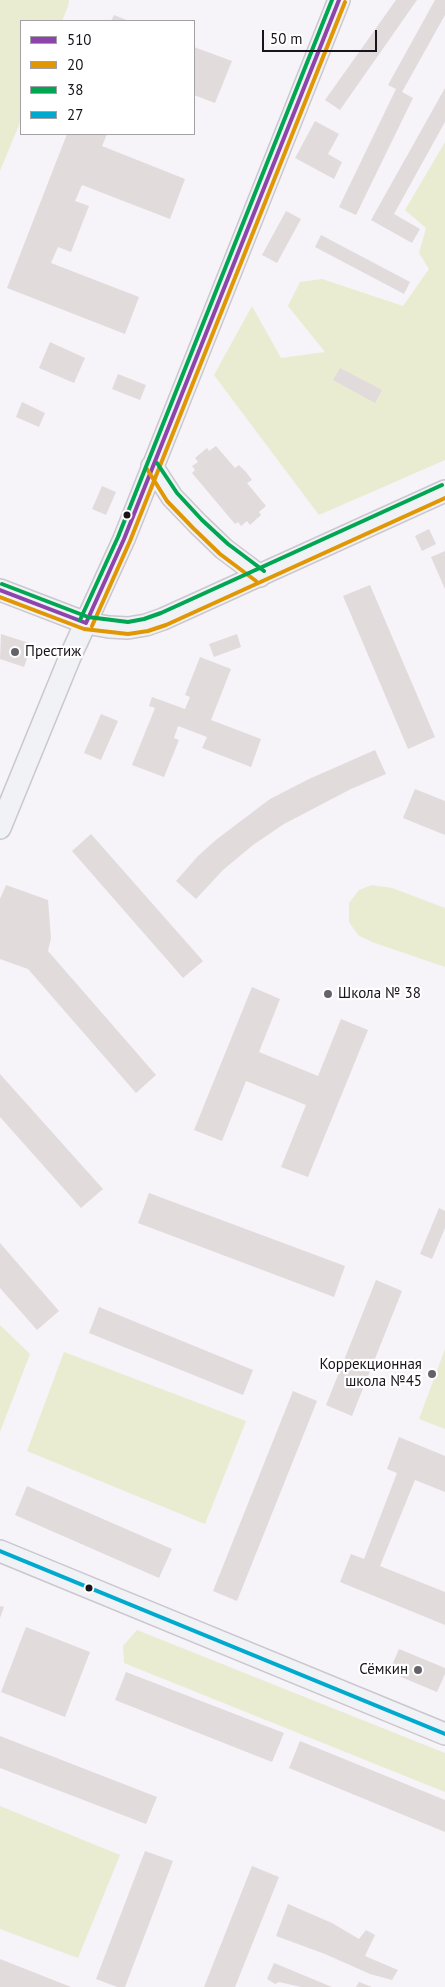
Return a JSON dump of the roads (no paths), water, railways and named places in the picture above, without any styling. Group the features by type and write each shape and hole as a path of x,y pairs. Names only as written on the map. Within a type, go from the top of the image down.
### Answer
{"street":[{"path":"0,828 86,623 124,539 338,0"},
{"path":"152,466 172,497 198,524 224,549 260,576"},
{"path":"0,590 86,623 128,628 146,625 164,619 260,576 445,491"},
{"path":"0,1551 445,1734"}],"place":[{"name":"Престиж","path":"15,652"},
{"name":"Школа № 38","path":"328,994"},
{"name":"Коррекционная школа №45","path":"432,1374"},
{"name":"Сёмкин","path":"418,1670"}]}
